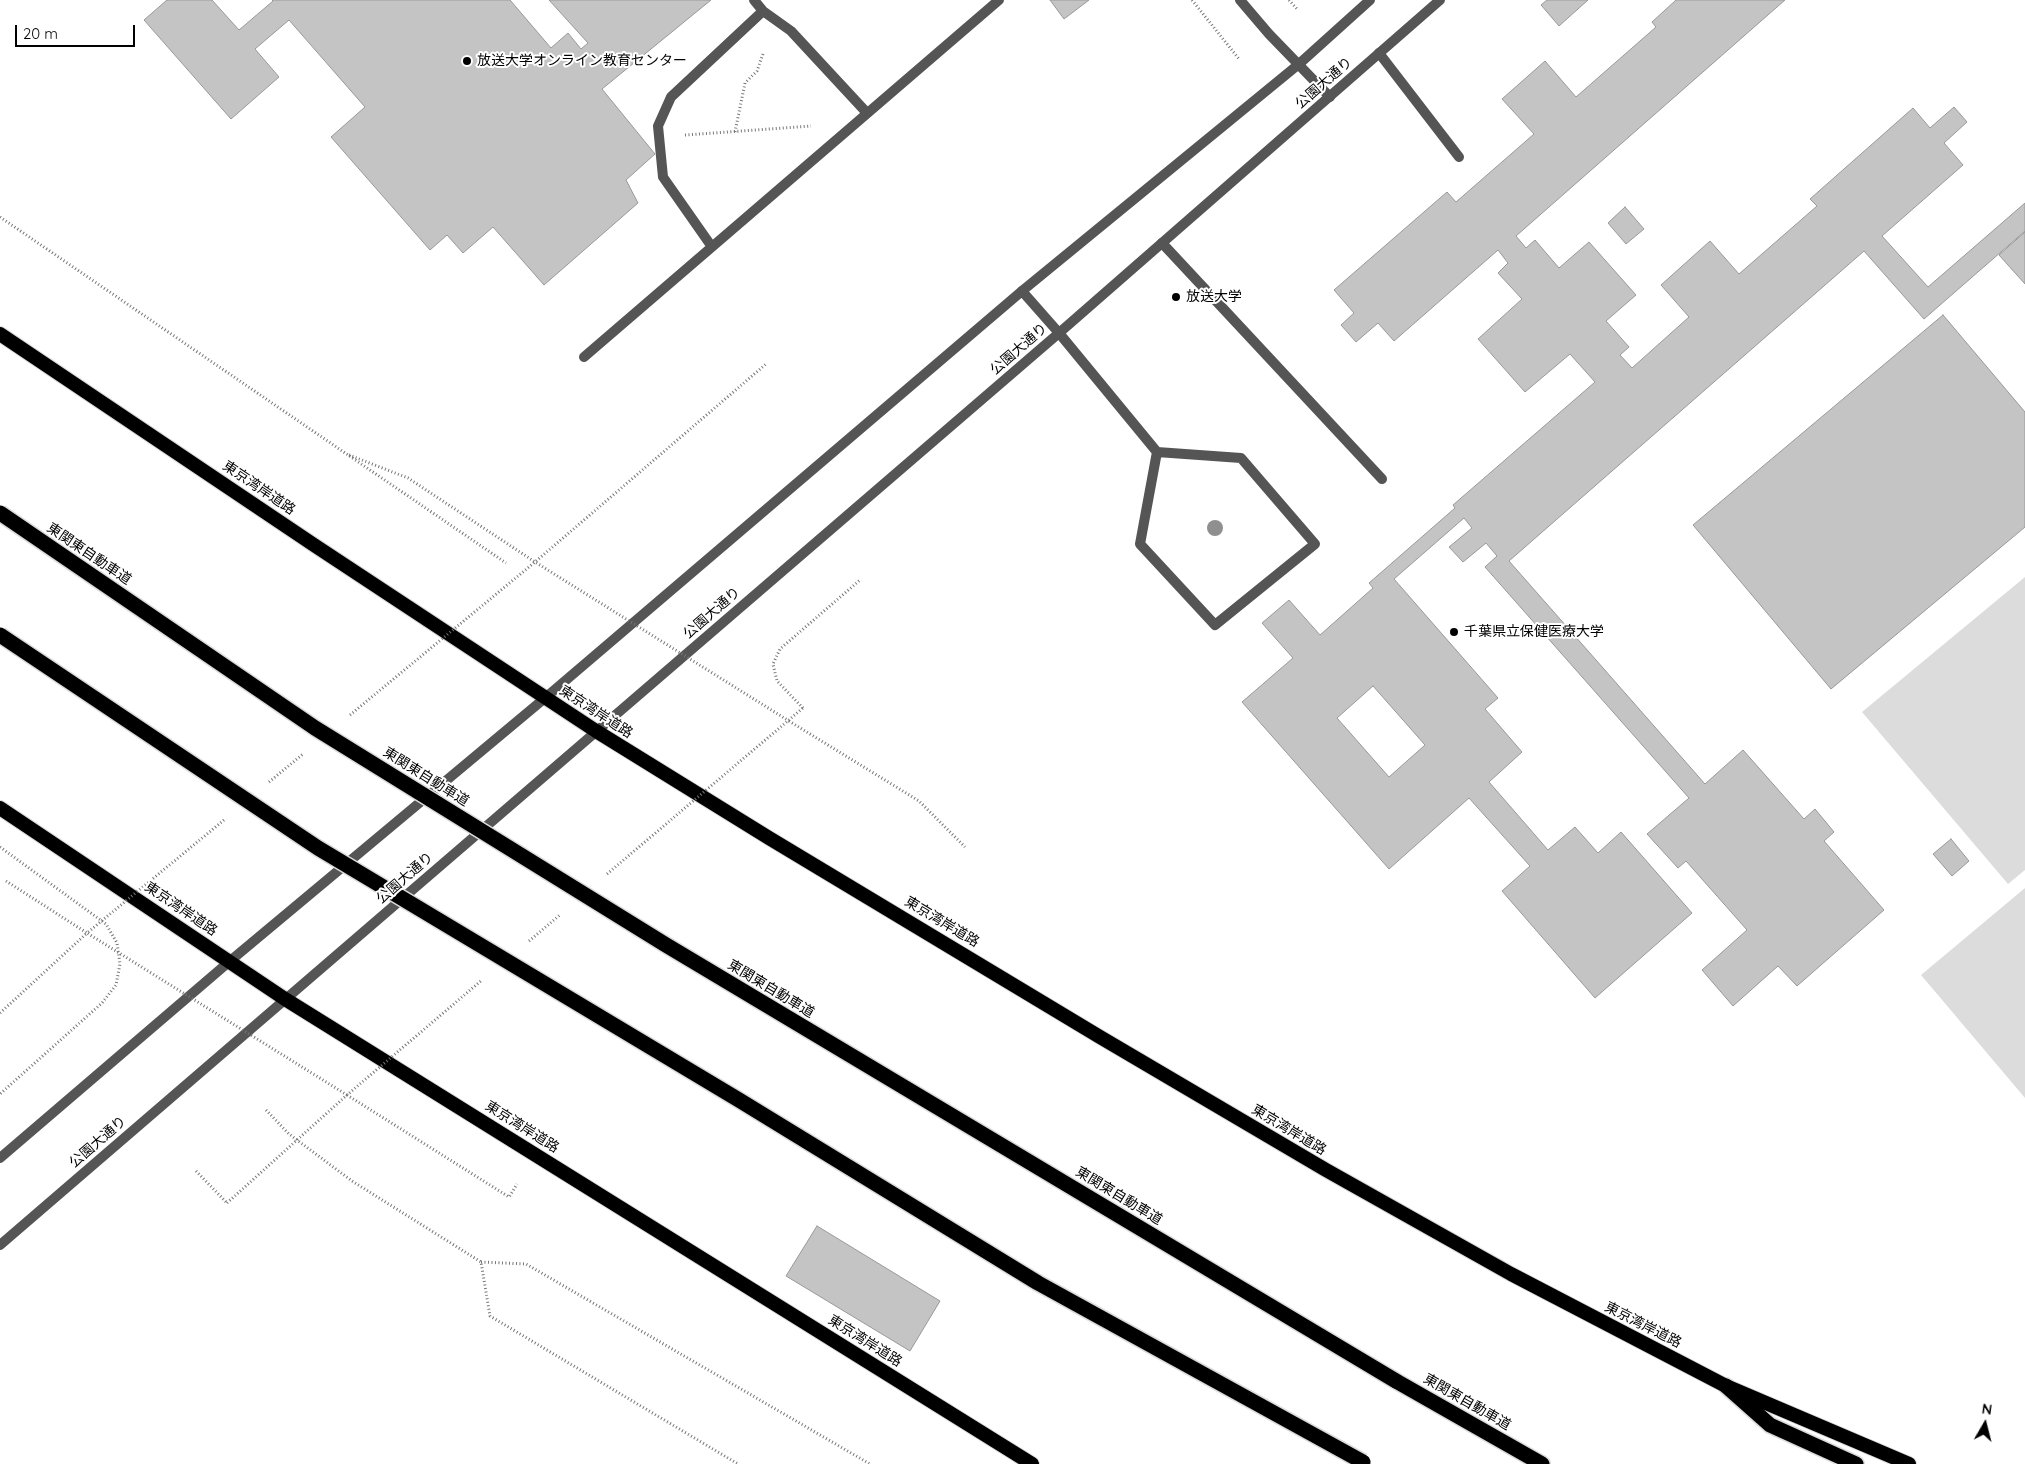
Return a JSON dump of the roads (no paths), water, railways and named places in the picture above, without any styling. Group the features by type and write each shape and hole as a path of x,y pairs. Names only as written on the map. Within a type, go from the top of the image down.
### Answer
{"highway":[{"name":"東京湾岸道路","path":"0,334 596,731 778,843 1326,1170 1511,1274 1726,1386 1910,1464"},
{"name":"東関東自動車道","path":"0,513 315,728 666,945 1396,1381 1542,1464"},
{"path":"0,635 318,848 739,1100 1038,1283 1365,1463"},
{"name":"東京湾岸道路","path":"0,808 285,999 1032,1464"},
{"path":"1726,1386 1770,1425 1856,1464"}],"street":[{"path":"754,0 763,10 791,31 867,113"},
{"path":"584,357 999,0"},
{"path":"1240,0 1269,34 1330,97"},
{"path":"0,1158 230,961 545,698 1022,292 1299,64 1370,0"},
{"name":"公園大通り","path":"0,1245 1059,333 1440,0"},
{"path":"712,246 663,177 658,126 671,97 763,10"},
{"path":"1380,53 1459,157"},
{"path":"1162,243 1382,479"},
{"path":"1022,292 1059,333 1157,452 1241,458 1315,544 1215,625 1140,544 1157,452"}],"place":[{"name":"放送大学オンライン教育センター","path":"467,61"},
{"name":"放送大学","path":"1176,297"},
{"name":"千葉県立保健医療大学","path":"1454,632"}]}
